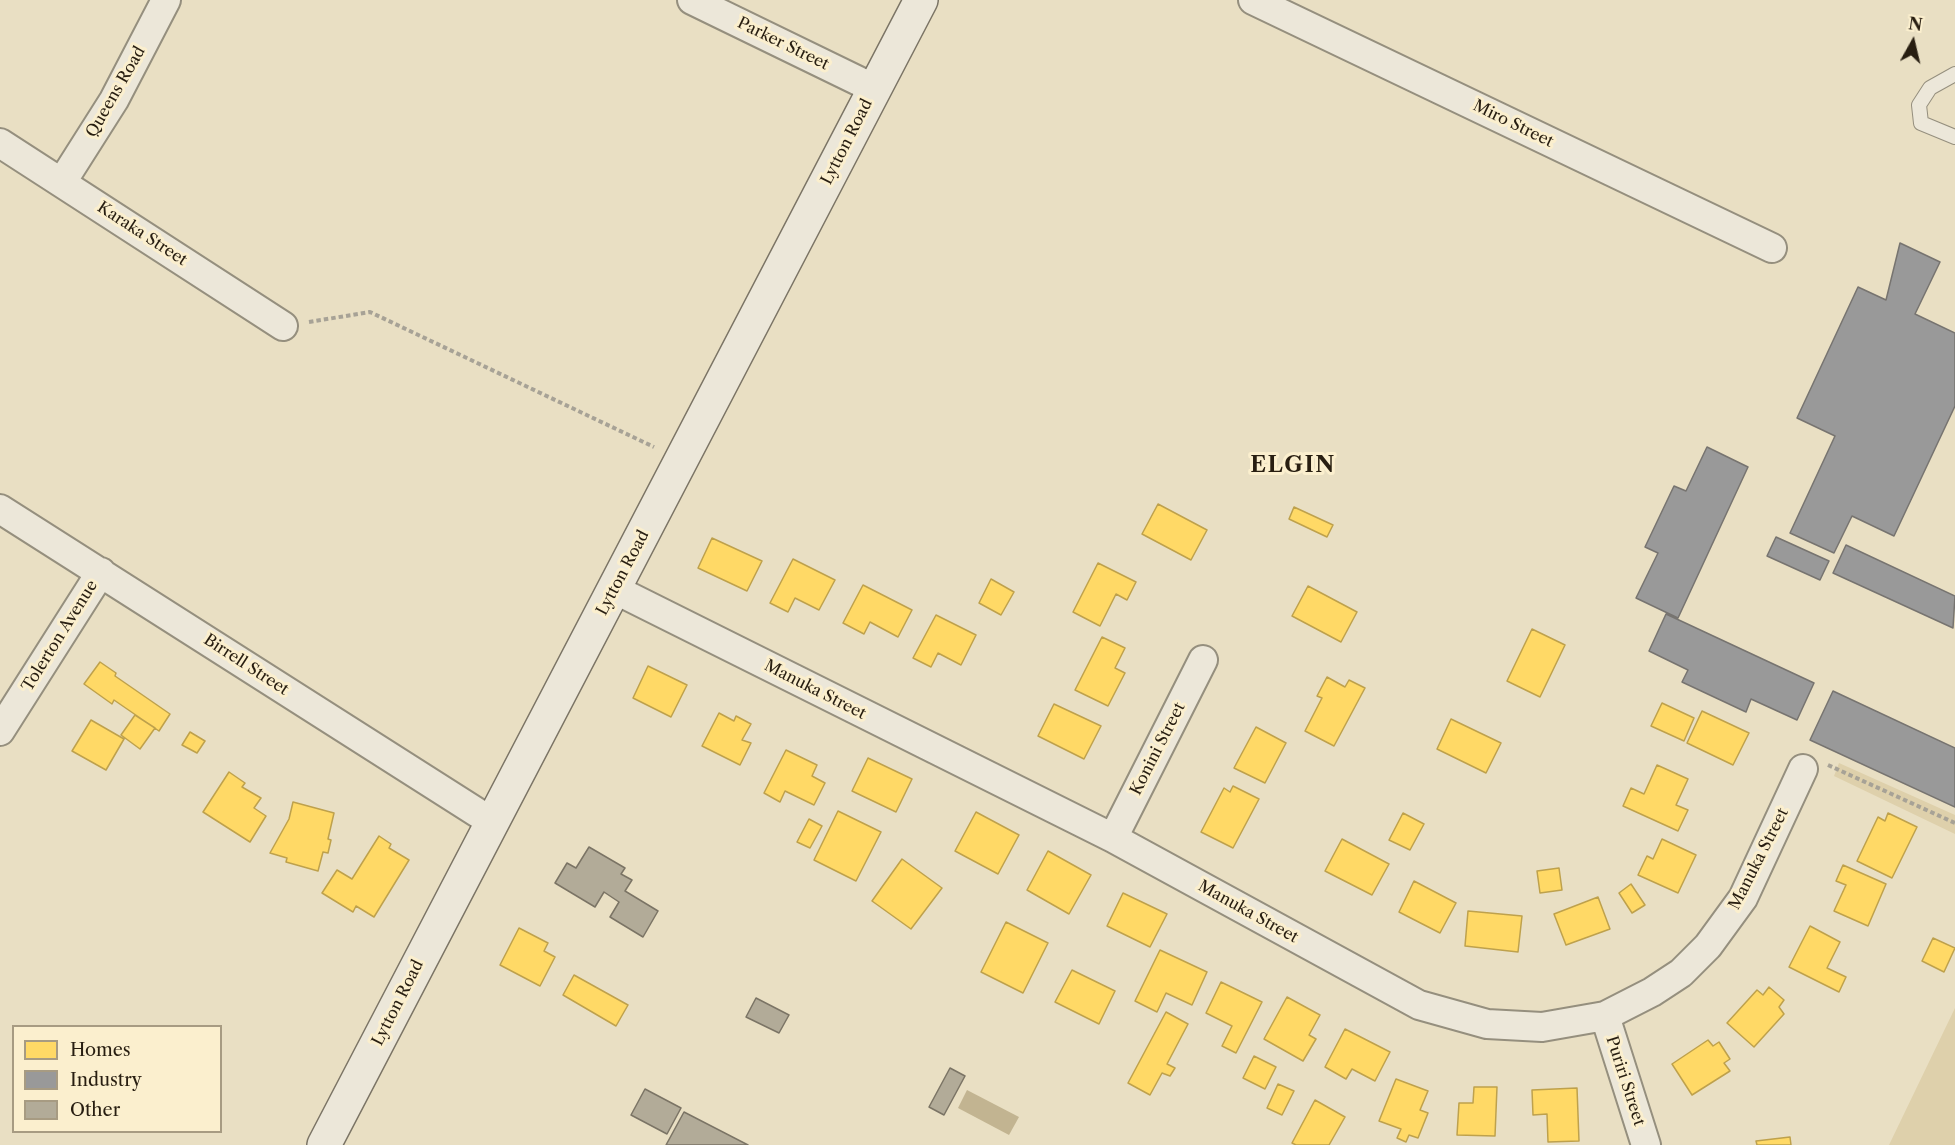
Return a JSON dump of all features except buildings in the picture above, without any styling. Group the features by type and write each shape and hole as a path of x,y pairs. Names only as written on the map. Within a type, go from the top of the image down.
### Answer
{"main road":[{"name":"Lytton Road","path":"324,1145 921,0"}],"street":[{"name":"Queens Road","path":"62,182 114,100 166,0"},
{"name":"Parker Street","path":"692,0 875,88"},
{"name":"Miro Street","path":"1253,0 1772,248"},
{"name":"Karaka Street","path":"0,143 283,326"},
{"name":"Birrell Street","path":"0,509 492,822"},
{"name":"Tolerton Avenue","path":"0,731 101,572"},
{"name":"Manuka Street","path":"614,589 1113,838 1419,1005 1487,1024 1542,1027 1605,1016 1652,992 1681,973 1708,946 1743,898 1803,769"},
{"name":"Konini Street","path":"1113,838 1203,660"},
{"name":"Puriri Street","path":"1605,1016 1646,1145"}],"lane":[{"path":"1955,74 1930,88 1919,105 1921,123 1955,137"}],"path":[{"path":"283,326 370,312 682,460"},
{"path":"1803,769 1815,762 1834,766 1955,823"}],"shaded area":[{"path":"1839,763 1955,815 1955,834 1834,776"},
{"path":"1955,1008 1955,1145 1889,1145"},
{"path":"967,1090 1019,1117 1009,1135 958,1108"}],"district":[{"name":"ELGIN","path":"1293,466"}]}
